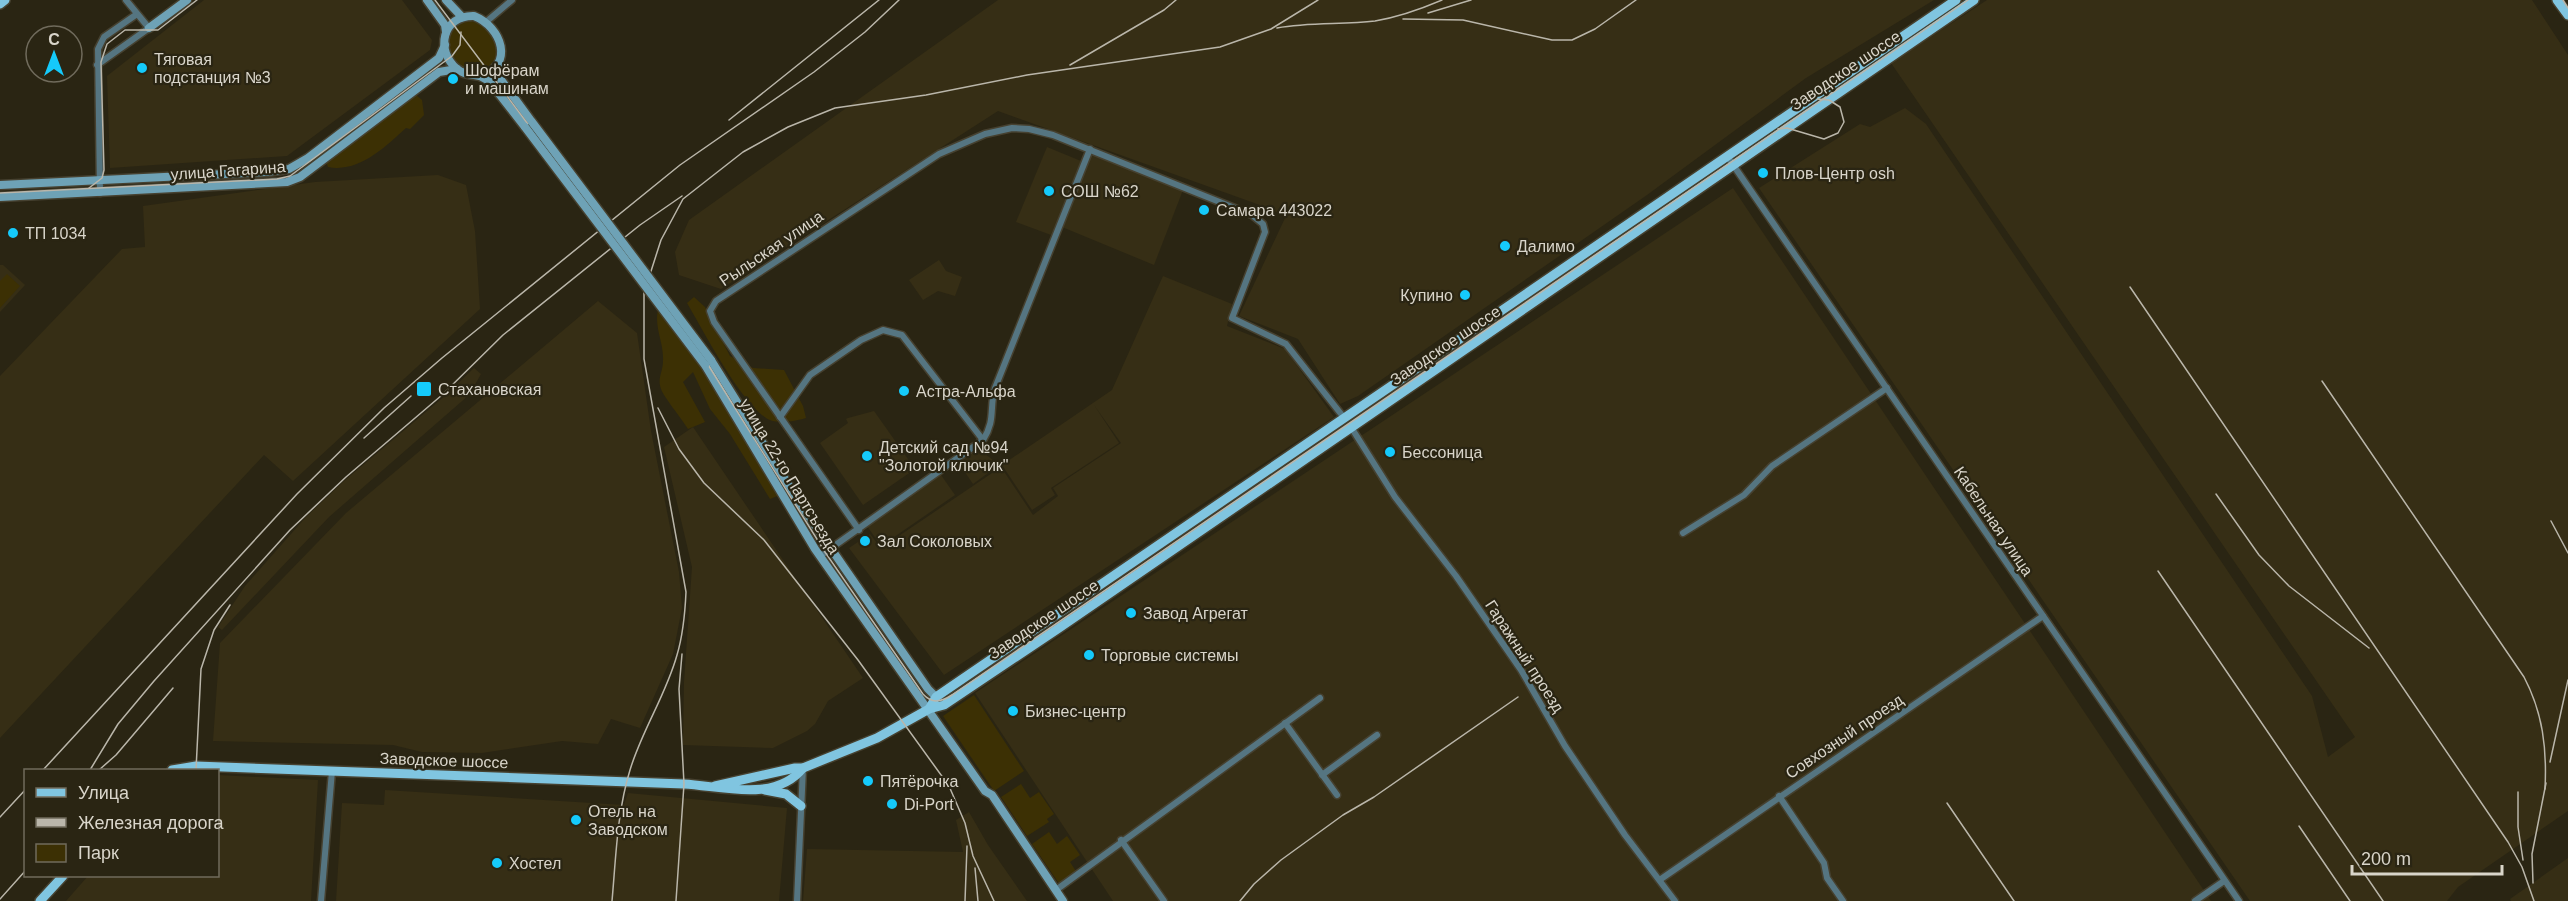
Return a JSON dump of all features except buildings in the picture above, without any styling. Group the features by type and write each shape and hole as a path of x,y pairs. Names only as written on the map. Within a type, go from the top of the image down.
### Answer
{"main road":[{"path":"0,3 4,0"},
{"path":"150,28 187,0"},
{"path":"427,0 445,25 447,57 457,69 480,76 492,72 498,65 499,41 496,33 486,22 474,16 462,16 452,22 446,32"},
{"path":"446,0 462,16"},
{"name":"Заводское шоссе","path":"715,786 803,768 878,738 929,710 944,705 1139,571 1727,156 1956,0"},
{"name":"Заводское шоссе","path":"929,710 936,697 1133,562 1348,423 1734,165 1974,0"},
{"name":"улица Гагарина","path":"0,185 289,169 308,158 432,64 442,53 445,45"},
{"path":"1870,59 1877,67"},
{"name":"улица 22-го Партсъезда","path":"498,65 499,76 529,125"},
{"name":"улица Гагарина","path":"0,197 271,185 294,180 439,72 457,69"},
{"name":"улица 22-го Партсъезда","path":"480,76 489,81 529,125 708,362 803,508 936,697"},
{"name":"улица 22-го Партсъезда","path":"708,362 820,556 985,791 992,795 1063,901"},
{"path":"1133,562 1139,571"},
{"name":"Заводское шоссе","path":"182,769 196,766 715,786 728,790 765,790 796,777 803,768"},
{"path":"765,790 786,794 801,806"},
{"path":"40,901 62,877"}],"street":[{"path":"97,65 150,28 126,0"},
{"path":"486,22 512,0"},
{"path":"100,193 98,49 101,40 137,14"},
{"name":"Рыльская улица","path":"859,530 714,322 710,311 716,301 926,161 985,134 1012,128 1029,129 1053,135 1252,215 1263,224 1264,232"},
{"path":"820,556 982,440 993,417 992,400 995,388 1090,149"},
{"name":"Кабельная улица","path":"1727,156 2239,901"},
{"name":"Гаражный проезд","path":"1264,232 1232,318 1286,344 1348,423 1395,497 1455,576 1521,670 1565,746 1625,835 1675,901"},
{"path":"780,417 810,375 861,340 884,330 902,335 982,440"},
{"path":"1683,533 1744,495 1772,466 1887,388"},
{"name":"Совхозный проезд","path":"1660,879 2043,616"},
{"path":"1056,890 1121,840 1320,698"},
{"path":"1285,723 1336,795"},
{"path":"1322,775 1377,735"},
{"path":"796,901 803,768"},
{"path":"321,901 332,771"},
{"path":"1779,796 1824,863 1827,878 1843,901"},
{"path":"1121,840 1164,901"},
{"path":"2194,901 2224,881"}],"shaded area":[{"path":"204,0 402,0 432,40 430,50 287,156 110,168 107,76"},
{"path":"998,0 1934,0 1806,78 1647,195 1358,396 1340,404 1298,339 1239,316 1286,216 998,111 721,289 679,275 675,252 689,220"},
{"path":"1987,0 2532,0 2568,55 2568,811 2458,887 2447,901 2250,901 1759,188 1860,124 1870,127 1905,108 1926,124 2312,696 2328,757 2355,737 1891,63"},
{"name":"СОШ №62","path":"1047,147 1081,161 1051,235 1016,222"},
{"path":"1096,154 1183,190 1154,265 1062,227 1089,157"},
{"path":"438,175 466,185 475,231 480,309 293,481 264,455 0,738 0,376 122,249 145,247 143,206 315,182"},
{"path":"1733,188 2211,901 1113,901 975,693"},
{"path":"939,260 946,271 962,277 955,296 938,291 923,300 909,280"},
{"path":"0,265 3,265 25,285 0,312"},
{"path":"1163,276 1232,304 1227,326 1285,349 1334,417 944,675 849,548 870,534 881,548 1001,467 1033,515 1058,496 1053,488 1121,443 1094,405 1119,443 1051,488 1055,495 1032,510 1002,465 1112,390"},
{"path":"598,301 637,333 651,431 679,572 682,608 673,654 640,728 611,719 598,744 562,741 482,753 422,752 393,745 213,741 220,643 346,513"},
{"path":"474,368 481,374 469,395 329,517 222,630 218,627 245,586 306,517"},
{"name":"Детский сад №94 \"Золотой ключик\"","path":"874,411 915,469 863,505 820,443 848,423 846,419"},
{"path":"693,427 863,678 828,701 815,724 807,731 773,748 683,745 684,682 692,567 664,447"},
{"path":"979,449 999,465 973,484 958,462"},
{"path":"941,475 955,495 881,546 867,526"},
{"path":"219,775 318,780 311,901 66,901 87,877 219,877"},
{"path":"385,790 624,805 628,793 787,808 779,901 336,901 342,803 384,805"},
{"path":"969,812 988,845 1027,901 803,901 807,849 963,852 956,820"},
{"path":"2568,858 2568,901 2511,901 2510,899"}],"green space":[{"path":"464,20 480,24 492,35 497,50 494,67 482,72 472,72 465,69 454,58 450,51 449,35 452,28"},
{"path":"415,94 422,100 424,115 410,129 406,128 371,157 361,162 339,168 328,167 326,161"},
{"path":"7,274 20,286 0,308 0,281"},
{"path":"694,297 705,307 730,356 753,368 784,370 803,406 806,418 783,422 770,420 759,413 724,367 687,303"},
{"path":"658,309 700,360 780,495 770,499 730,434 710,409 693,372 683,382 705,422 688,429 665,397 660,382 663,354 657,323"},
{"path":"974,695 1024,771 994,791 943,716"},
{"path":"1021,784 1030,798 1039,792 1054,814 1047,819 1049,822 1027,836 1001,797"},
{"path":"1049,832 1057,844 1067,836 1080,855 1070,862 1077,873 1060,885 1032,844"}],"tram line":[{"path":"89,188 102,178 104,170 101,62 107,44 125,30 158,30 197,0"},
{"path":"435,0 707,363 825,552 923,694 937,701 952,695 1968,0"},
{"path":"2563,0 2568,8"},
{"path":"0,193 277,179 290,176 452,56 460,45 461,32"},
{"path":"1778,129 1787,128 1824,139 1838,133 1844,122 1840,107 1829,100 1817,99"}],"railway":[{"path":"729,120 879,0"},
{"path":"44,769 297,494 384,408 442,358 680,165 814,72 865,32 899,0"},
{"path":"1070,65 1164,10 1176,0"},
{"path":"612,901 622,802 630,770 672,670 681,640 684,616 686,592 644,359 644,293 661,240 683,199 743,152 788,127 835,108 926,95 1027,75 1220,47 1271,29 1318,0"},
{"path":"1277,28 1375,21 1442,0"},
{"path":"1428,13 1471,0"},
{"path":"1403,19 1463,20 1552,40 1572,40 1595,29 1636,0"},
{"path":"91,769 118,724 290,530 346,477 442,395 503,335 640,225 682,196"},
{"path":"2130,287 2508,842 2522,867 2534,901"},
{"path":"2322,381 2524,677 2540,718 2545,760 2545,789"},
{"path":"364,438 411,396"},
{"path":"658,408 679,449 704,483 764,540 858,660 949,786 965,823 973,856 994,901"},
{"path":"2216,494 2259,555 2289,586 2369,648"},
{"path":"2551,521 2568,553"},
{"path":"2158,571 2383,901"},
{"path":"196,769 201,669 214,630 230,605"},
{"path":"676,901 684,784 679,689 682,654"},
{"path":"2550,762 2568,680"},
{"path":"100,769 116,755 173,688"},
{"path":"1240,901 1254,884 1281,860 1343,815 1374,797 1518,697"},
{"path":"2533,883 2532,854 2546,783"},
{"path":"0,817 24,791"},
{"path":"2518,792 2518,827 2523,860"},
{"path":"1947,803 2014,901"},
{"path":"2299,826 2350,901"},
{"path":"965,901 967,846"},
{"path":"975,868 978,901"},
{"path":"0,899 24,872"}],"place":[{"name":"Тяговая подстанция №3","path":"142,68"},
{"name":"Шофёрам и машинам","path":"453,79"},
{"name":"Плов-Центр osh","path":"1763,173"},
{"name":"СОШ №62","path":"1049,191"},
{"name":"Самара 443022","path":"1204,210"},
{"name":"ТП 1034","path":"13,233"},
{"name":"Далимо","path":"1505,246"},
{"name":"Купино","path":"1465,295"},
{"name":"Стахановская","path":"424,389"},
{"name":"Астра-Альфа","path":"904,391"},
{"name":"Бессоница","path":"1390,452"},
{"name":"Детский сад №94 \"Золотой ключик\"","path":"867,456"},
{"name":"Зал Соколовых","path":"865,541"},
{"name":"Завод Агрегат","path":"1131,613"},
{"name":"Торговые системы","path":"1089,655"},
{"name":"Бизнес-центр","path":"1013,711"},
{"name":"Пятёрочка","path":"868,781"},
{"name":"Di-Port","path":"892,804"},
{"name":"Отель на Заводском","path":"576,820"},
{"name":"Хостел","path":"497,863"}]}
